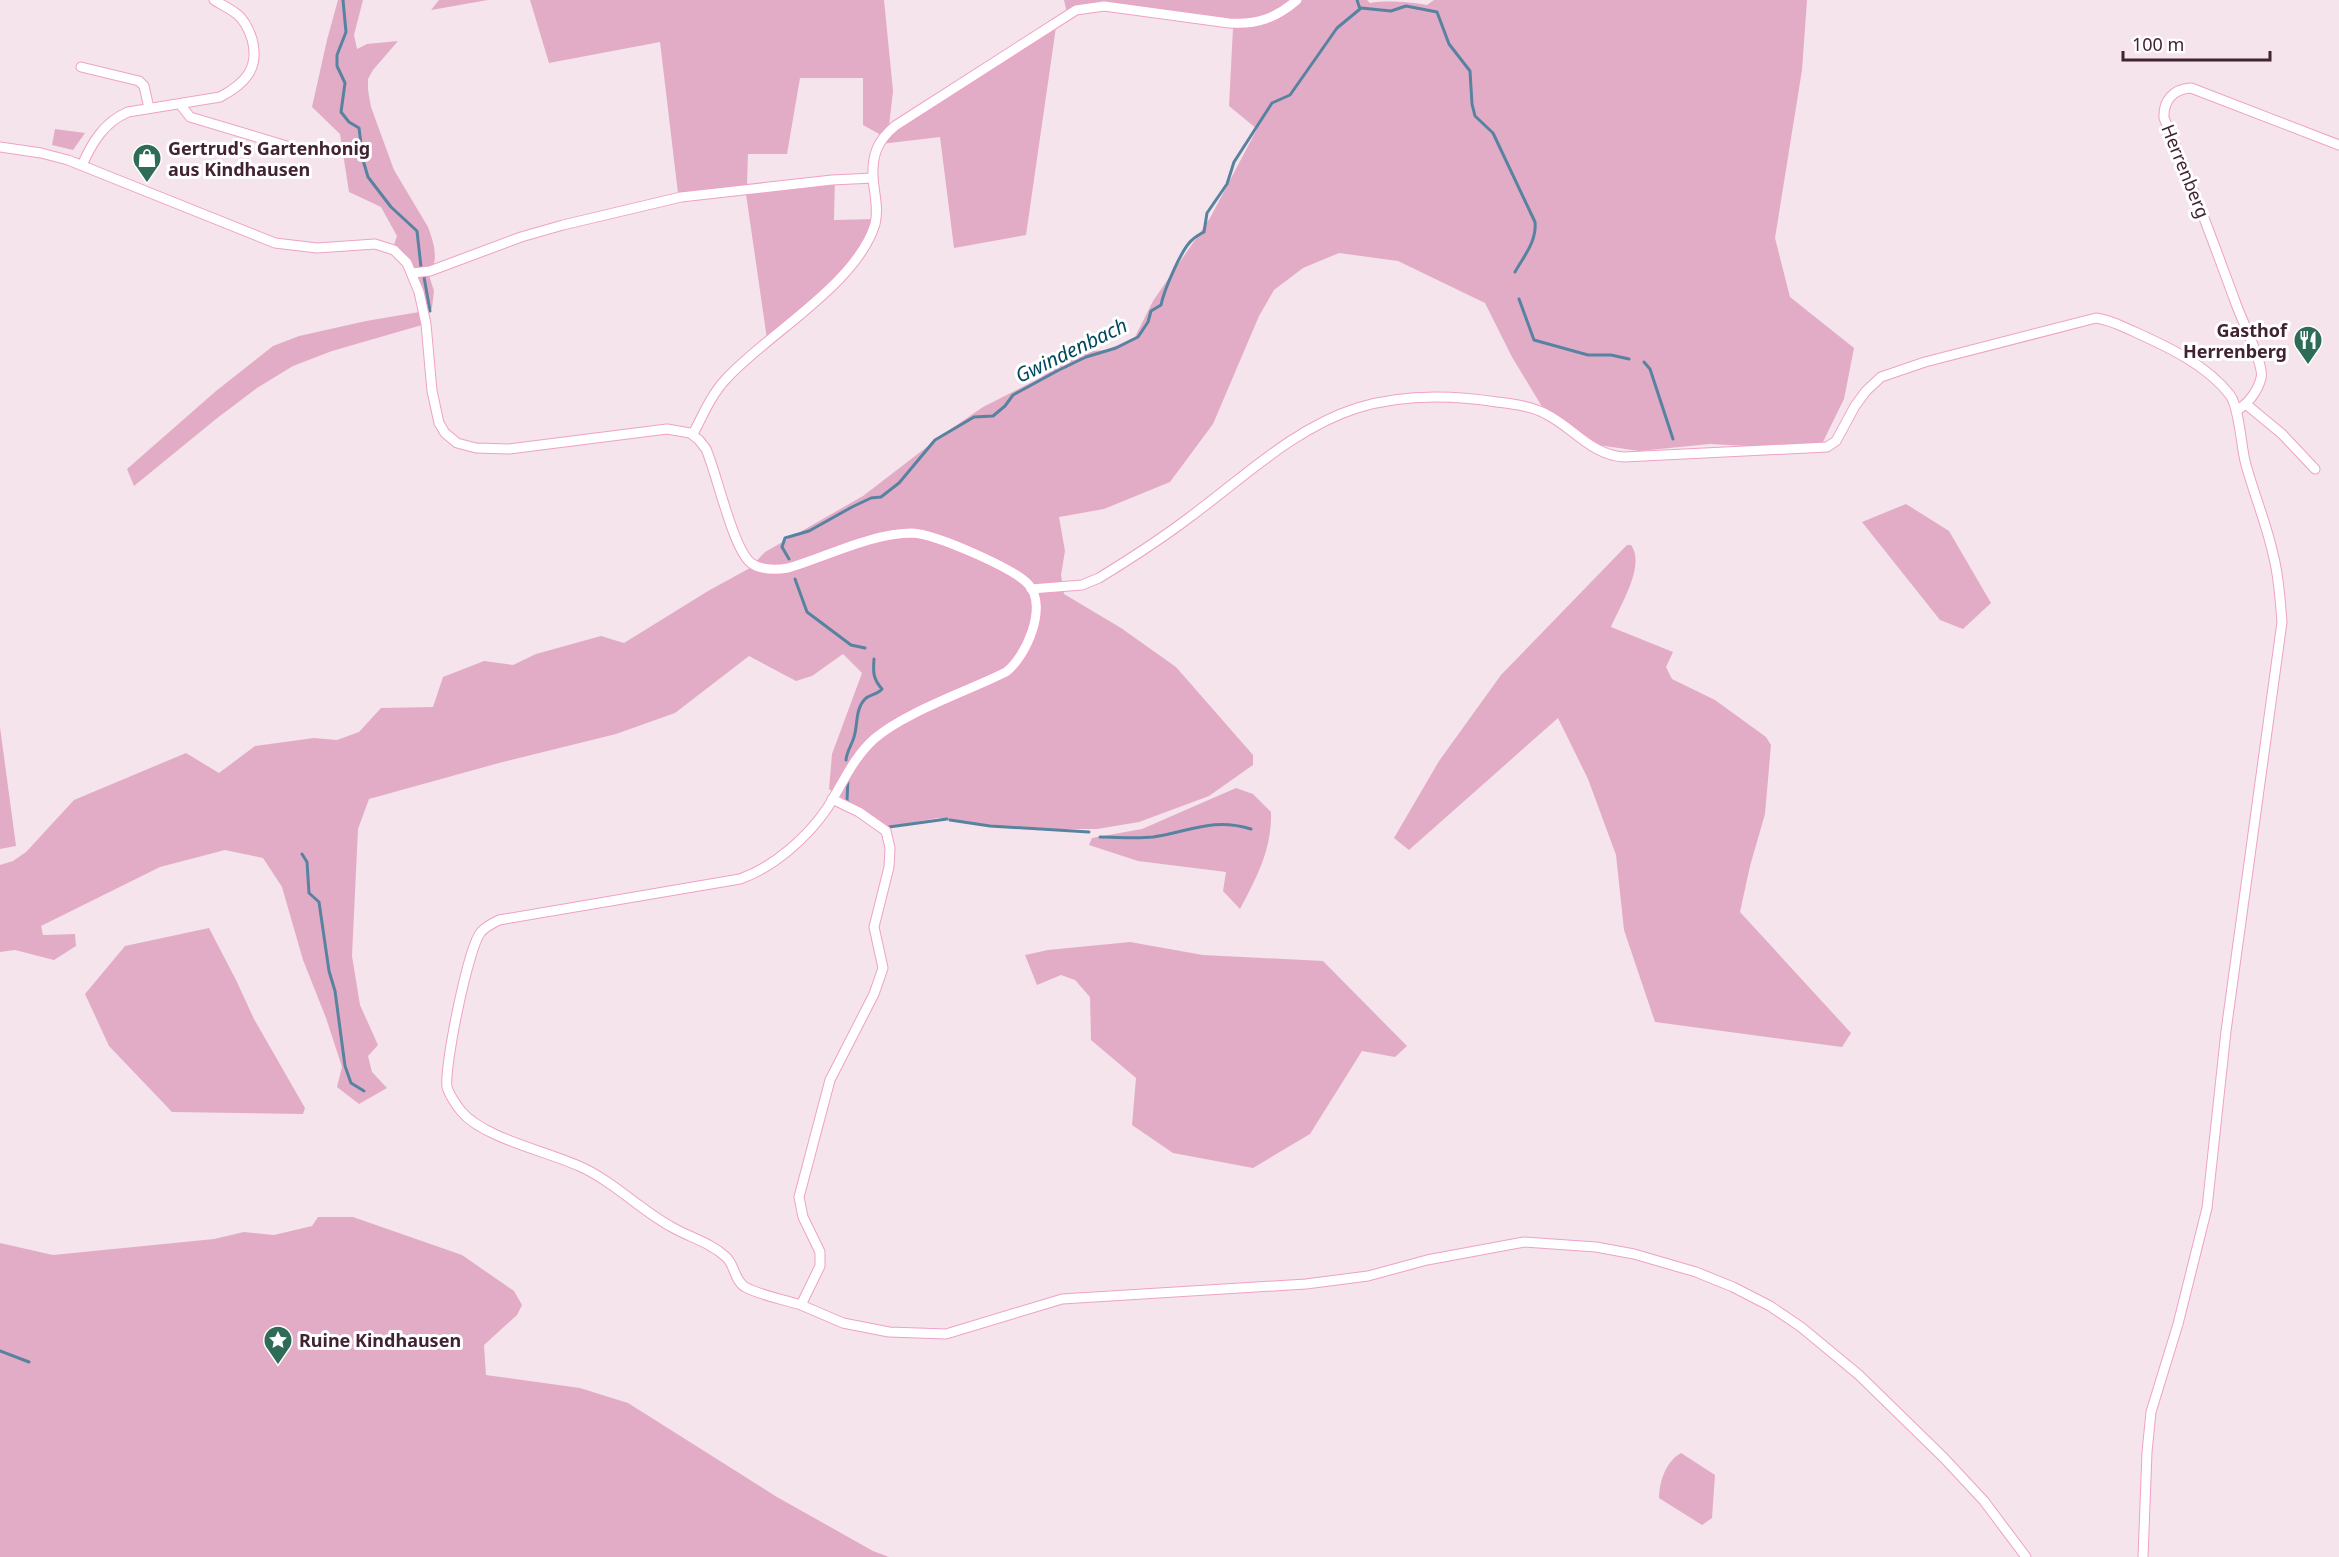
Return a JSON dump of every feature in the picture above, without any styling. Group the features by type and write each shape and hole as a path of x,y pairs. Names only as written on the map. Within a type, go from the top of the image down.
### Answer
{"street":[{"path":"82,165 94,141 115,117 149,108 220,97 246,80 252,69 255,50 246,26 238,15 214,0"},
{"path":"693,434 712,396 726,379 809,308 858,255 873,229 876,218 873,160 876,147 895,126 1076,10 1104,6 1249,24 1277,16 1297,0"},
{"path":"81,67 139,81 144,86 149,108"},
{"name":"Herrenberg","path":"2247,405 2262,377 2258,359 2197,195 2164,118 2164,109 2172,94 2181,89 2191,88 2339,145"},
{"path":"180,104 190,117 290,147"},
{"path":"0,147 41,153 82,165 275,243 317,248 375,244 400,254 413,273 424,312 435,411 439,423 451,439 476,448 509,449 658,429 680,430 693,434 702,444 709,457 741,550 756,566 771,570 788,568 890,536 920,534 938,538 1008,571 1028,584 1032,590 1035,603 1034,621 1027,646 1016,663 1006,672 908,718 877,737 855,761 823,813 786,852 753,874 740,879 514,916 489,926 481,932 475,942 465,974 447,1087 461,1112 478,1126 581,1167 599,1177 670,1227 705,1243 726,1257 733,1267 737,1280 744,1286 772,1298 801,1305 843,1323 889,1332 946,1334 1062,1299 1306,1284 1368,1276 1427,1260 1524,1242 1596,1247 1634,1254 1696,1272 1733,1287 1770,1306 1801,1327 1859,1375 1944,1458 1984,1502 2026,1557"},
{"path":"413,273 439,268 513,240 563,225 681,197 873,178"},
{"path":"1032,590 1082,585 1099,578 1192,516 1306,432 1348,411 1394,399 1438,397 1479,400 1531,408 1550,416 1592,448 1621,457 1827,447 1836,441 1855,406 1866,391 1881,377 1901,369 1987,345 2096,318 2110,320 2159,342 2210,375 2231,396 2237,410 2240,440 2274,555 2282,622 2226,1031 2207,1208 2178,1324 2151,1412 2147,1452 2144,1557"},
{"path":"2237,410 2247,405 2282,434 2315,469"},
{"path":"801,1305 820,1266 820,1252 803,1217 799,1197 830,1080 874,994 884,968 874,927 889,867 890,848 886,831 859,812 832,799"}],"shaded area":[{"path":"338,0 363,0 354,35 357,49 367,44 398,41 373,70 368,79 368,90 371,107 394,170 428,227 432,240 434,264 427,269 434,291 432,308 426,311 402,252 394,245 397,236 381,207 349,192 340,134 312,107"},
{"path":"439,0 488,0 431,10"},
{"path":"530,0 884,0 893,91 889,126 1056,27 1026,235 954,248 940,137 881,144 881,135 863,125 863,78 800,78 787,154 748,154 747,185 835,176 834,220 876,219 859,258 768,346 746,194 679,202 660,42 549,63"},
{"path":"1064,0 1367,0 1370,3 1398,2 1427,5 1434,0 1807,0 1802,70 1775,238 1790,297 1854,348 1844,399 1819,450 1710,444 1639,451 1598,445 1573,434 1541,405 1512,357 1485,303 1398,261 1339,253 1303,268 1274,290 1259,316 1213,424 1170,482 1104,509 1059,517 1065,551 1061,575 1064,594 1121,628 1176,667 1253,755 1253,765 1209,796 1139,822 1097,829 987,825 938,818 888,827 829,789 832,754 862,673 843,654 812,676 796,681 749,656 675,713 616,734 369,799 358,829 352,956 360,1005 378,1045 368,1056 372,1072 387,1088 359,1104 337,1087 342,1067 303,960 282,887 263,858 225,850 160,867 41,926 43,935 75,934 76,946 54,960 15,950 0,952 0,865 13,861 26,852 74,800 186,753 219,773 255,746 314,738 337,740 359,732 381,708 433,707 443,677 484,661 513,665 536,654 601,636 624,643 750,568 765,552 863,496 983,407 1040,378 1079,352 1107,350 1135,337 1153,301 1210,218 1257,129 1229,106 1233,28 1105,10 1086,11 1068,18"},
{"path":"55,129 85,133 73,150 52,145"},
{"path":"419,312 422,325 332,351 293,366 257,388 134,486 127,469 216,391 273,346 299,336"},
{"path":"1906,504 1949,531 1991,603 1963,629 1940,620 1862,522"},
{"path":"1627,545 1631,545 1635,553 1634,574 1611,627 1673,652 1666,667 1672,679 1715,700 1766,737 1771,745 1765,814 1740,912 1851,1033 1842,1047 1655,1022 1624,930 1616,855 1588,779 1558,718 1409,850 1394,838 1439,761 1501,675"},
{"path":"0,727 16,846 0,849"},
{"path":"1236,788 1253,794 1271,812 1266,851 1258,874 1240,909 1223,891 1226,872 1138,861 1089,845 1092,838 1142,829"},
{"path":"209,928 254,1019 305,1108 303,1114 172,1112 109,1046 85,994 125,946"},
{"path":"1130,942 1203,955 1323,961 1407,1046 1395,1057 1362,1051 1310,1134 1253,1168 1173,1153 1132,1125 1136,1078 1091,1040 1090,997 1075,980 1061,975 1037,985 1025,955 1048,950"},
{"path":"318,1217 353,1217 462,1255 514,1291 522,1305 517,1315 484,1345 486,1375 580,1388 628,1403 777,1497 873,1551 889,1557 0,1557 0,1243 53,1255 214,1239 244,1232 274,1235 312,1226"},
{"path":"1681,1453 1715,1475 1712,1518 1702,1525 1659,1498 1664,1472 1671,1461"}],"waterway":[{"path":"343,0 346,32 337,55 337,66 345,83 341,112 349,122 359,128 363,160 368,177 391,207 417,231 421,267"},
{"name":"Gwindenbach","path":"789,559 782,547 785,538 809,531 871,498 881,497 899,483 935,440 974,417 993,416 1013,395 1057,371 1138,337 1148,322 1151,311 1161,305 1169,280 1183,251 1192,240 1204,232 1207,213 1227,184 1234,162 1272,103 1290,95 1337,28 1360,9 1357,0"},
{"path":"1361,8 1391,11 1406,6 1437,12 1449,44 1470,71 1475,116 1493,133 1535,222 1532,242 1515,272"},
{"path":"424,277 430,311"},
{"path":"1519,299 1534,340 1588,355 1611,355 1629,359"},
{"path":"1644,362 1650,369 1673,439"},
{"name":"Gwindenbach","path":"795,579 807,612 851,645 865,648"},
{"path":"846,760 862,703 867,697 882,689 874,675 874,659"},
{"path":"848,778 847,801 849,803"},
{"path":"889,827 947,819"},
{"path":"950,820 990,826 1089,832"},
{"path":"1100,837 1153,837 1224,824 1251,829"},
{"path":"302,854 307,862 309,893 319,902 329,971 335,991 345,1066 351,1083 364,1091"},
{"path":"0,1351 29,1362"}],"place":[{"name":"Gertrud's Gartenhonig aus Kindhausen","path":"147,184"},
{"name":"Gasthof Herrenberg","path":"2308,366"},
{"name":"Ruine Kindhausen","path":"278,1366"}]}
